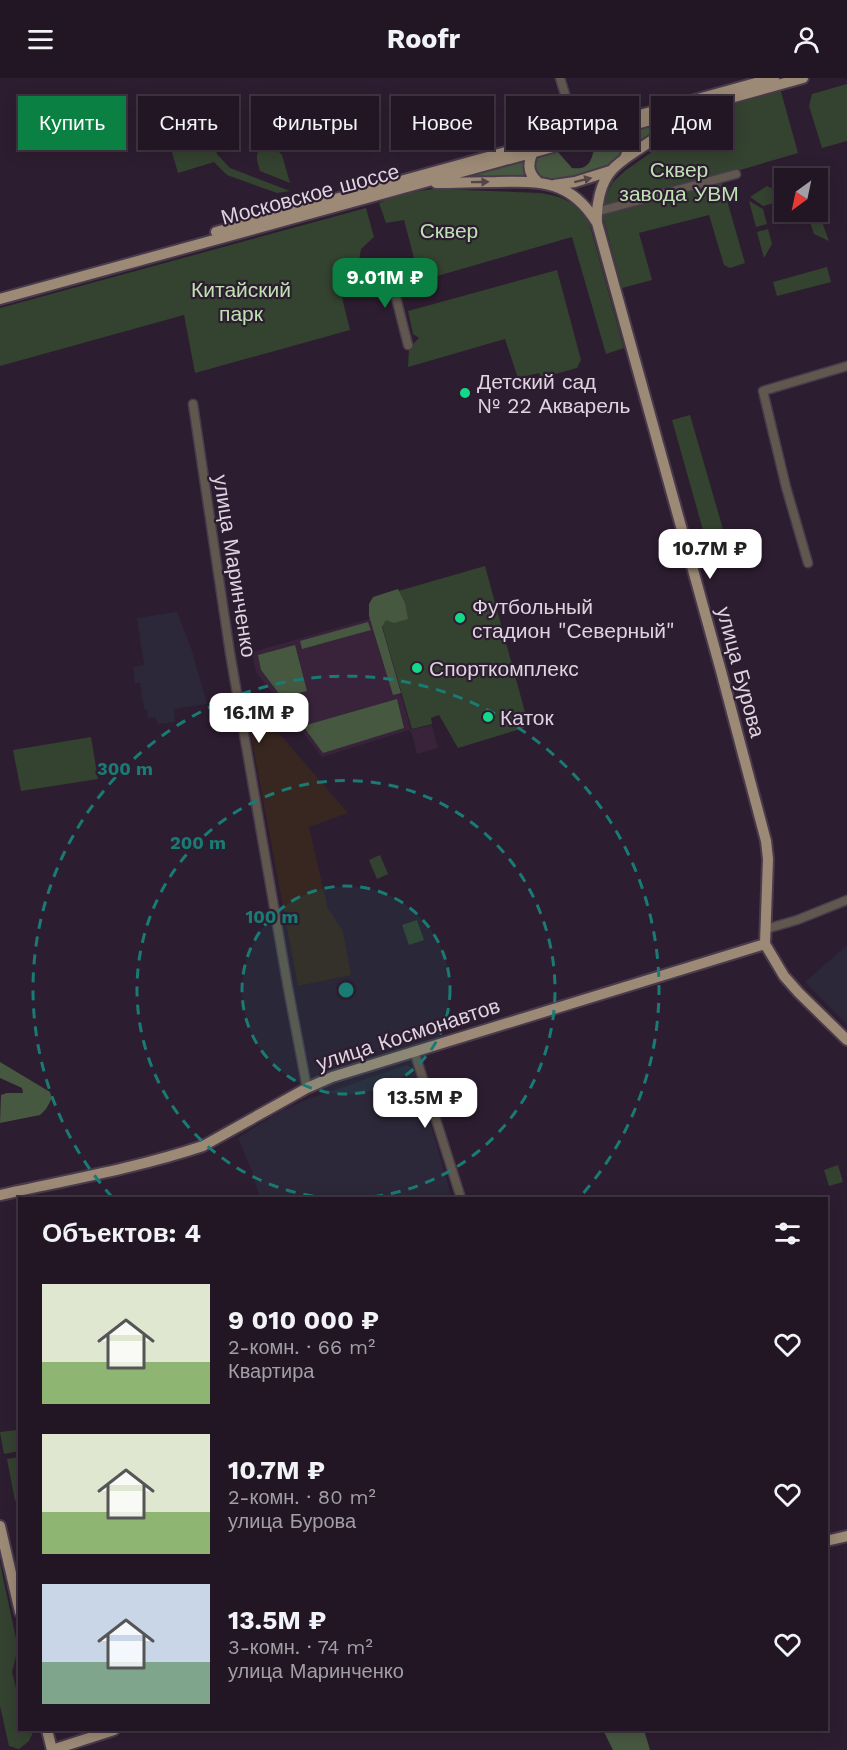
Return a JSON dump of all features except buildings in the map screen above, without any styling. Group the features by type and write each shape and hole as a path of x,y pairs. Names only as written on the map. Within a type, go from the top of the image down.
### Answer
{"main road":[{"name":"Московское шоссе","path":"639,118 774,78"},
{"name":"Московское шоссе","path":"733,98 804,78"},
{"path":"554,185 584,180 610,171 651,141"},
{"name":"Московское шоссе","path":"0,292 524,150"},
{"name":"Московское шоссе","path":"0,299 422,183 526,150"},
{"path":"534,150 529,160 529,168 533,178 538,182"},
{"path":"625,159 628,150"},
{"path":"596,218 599,196 610,171"},
{"path":"422,183 538,182 554,185 572,195 596,218"},
{"name":"улица Бурова","path":"596,218 626,333 722,671 766,841 768,859 765,944"},
{"path":"765,944 784,976 847,1040"},
{"name":"улица Космонавтов","path":"0,1195 104,1173 198,1147 307,1088 332,1077 765,944"},
{"path":"0,1526 18,1603"},
{"path":"828,1541 847,1536"},
{"path":"47,1731 52,1750 111,1731"}],"street":[{"path":"560,78 566,96"},
{"path":"596,218 736,174"},
{"path":"388,266 408,345"},
{"path":"808,563 786,487 763,391 847,366"},
{"name":"улица Маринченко","path":"193,404 230,653 307,1088"},
{"path":"766,928 796,920 847,900"},
{"path":"414,1051 461,1197"}],"shaded area":[{"path":"177,612 192,651 207,704 174,709 175,722 157,724 156,717 148,718 147,709 144,709 140,683 135,683 133,667 144,665 137,618"},
{"path":"379,616 411,730 432,725 438,748 417,754 409,730 322,757 256,672 252,652"},
{"path":"266,718 348,813 309,827 328,909 343,931 351,975 298,986 248,720"},
{"path":"847,945 847,1024 805,982"},
{"path":"407,1065 415,1070 452,1197 260,1197 238,1138 279,1112 308,1099"}],"green space":[{"path":"847,84 847,141 822,148 809,106 812,94"},
{"name":"Сквер завода УВМ","path":"780,88 798,153 720,176 745,263 730,268 724,265 709,215 639,233 652,280 622,288 603,217 605,197 613,182 655,150 733,150 733,103"},
{"path":"651,125 651,138 639,146 639,127"},
{"path":"171,150 216,150 230,168 290,191 277,193 227,175 214,162 178,173"},
{"path":"259,150 277,150 282,155 290,183 260,171 257,160"},
{"path":"594,150 623,150 620,157 600,171 573,179 547,179 538,174 533,167 535,160 545,153 557,151 572,168 584,167"},
{"path":"526,157 524,168 527,178 449,180"},
{"path":"767,186 774,187 774,203 763,206 750,197"},
{"name":"Сквер","path":"435,189 540,193 563,198 579,209 589,222 624,348 606,354 572,237 420,281 404,220 386,223 379,203 406,193"},
{"path":"749,201 763,209 767,224 756,227"},
{"name":"Китайский парк","path":"366,208 374,237 361,249 358,267 339,285 350,330 195,373 184,315 0,366 0,308"},
{"path":"810,222 822,222 829,241 814,234"},
{"path":"768,229 772,244 764,258 757,232"},
{"path":"827,267 831,282 777,296 773,282"},
{"path":"557,270 581,360 577,368 541,378 539,373 518,378 505,339 408,367 409,348 419,338 413,334 408,311"},
{"path":"690,415 729,550 710,555 672,420"},
{"path":"485,566 525,712 524,728 458,748 439,715 431,718 432,724 412,729 374,598"},
{"path":"398,589 405,603 408,619 394,623 386,620 382,627 401,693 393,695 369,616 369,604 373,597"},
{"path":"368,622 371,630 302,649 300,641"},
{"path":"295,645 307,691 293,694 306,712 300,721 261,670 258,655"},
{"path":"397,699 404,728 323,753 303,726"},
{"path":"91,737 98,779 21,791 13,750"},
{"path":"380,855 388,874 377,879 369,860"},
{"path":"417,920 424,940 409,945 402,925"},
{"path":"0,1062 50,1092 52,1098 40,1115 0,1123 1,1095 23,1093 22,1088 0,1078"},
{"path":"838,1165 843,1182 829,1186 824,1170"},
{"path":"18,1430 18,1451 4,1454 0,1432"},
{"path":"18,1457 18,1500 15,1501 7,1459"},
{"path":"0,1563 18,1648 12,1672 16,1688 18,1688 18,1731 34,1731 29,1741 19,1749 9,1746 0,1706"},
{"path":"604,1731 644,1731 650,1750 613,1750"}],"place":[{"name":"Детский сад № 22 Акварель","path":"465,393"},
{"name":"Футбольный стадион \"Северный\"","path":"460,618"},
{"name":"Спорткомплекс","path":"417,668"},
{"name":"Каток","path":"488,717"}]}
